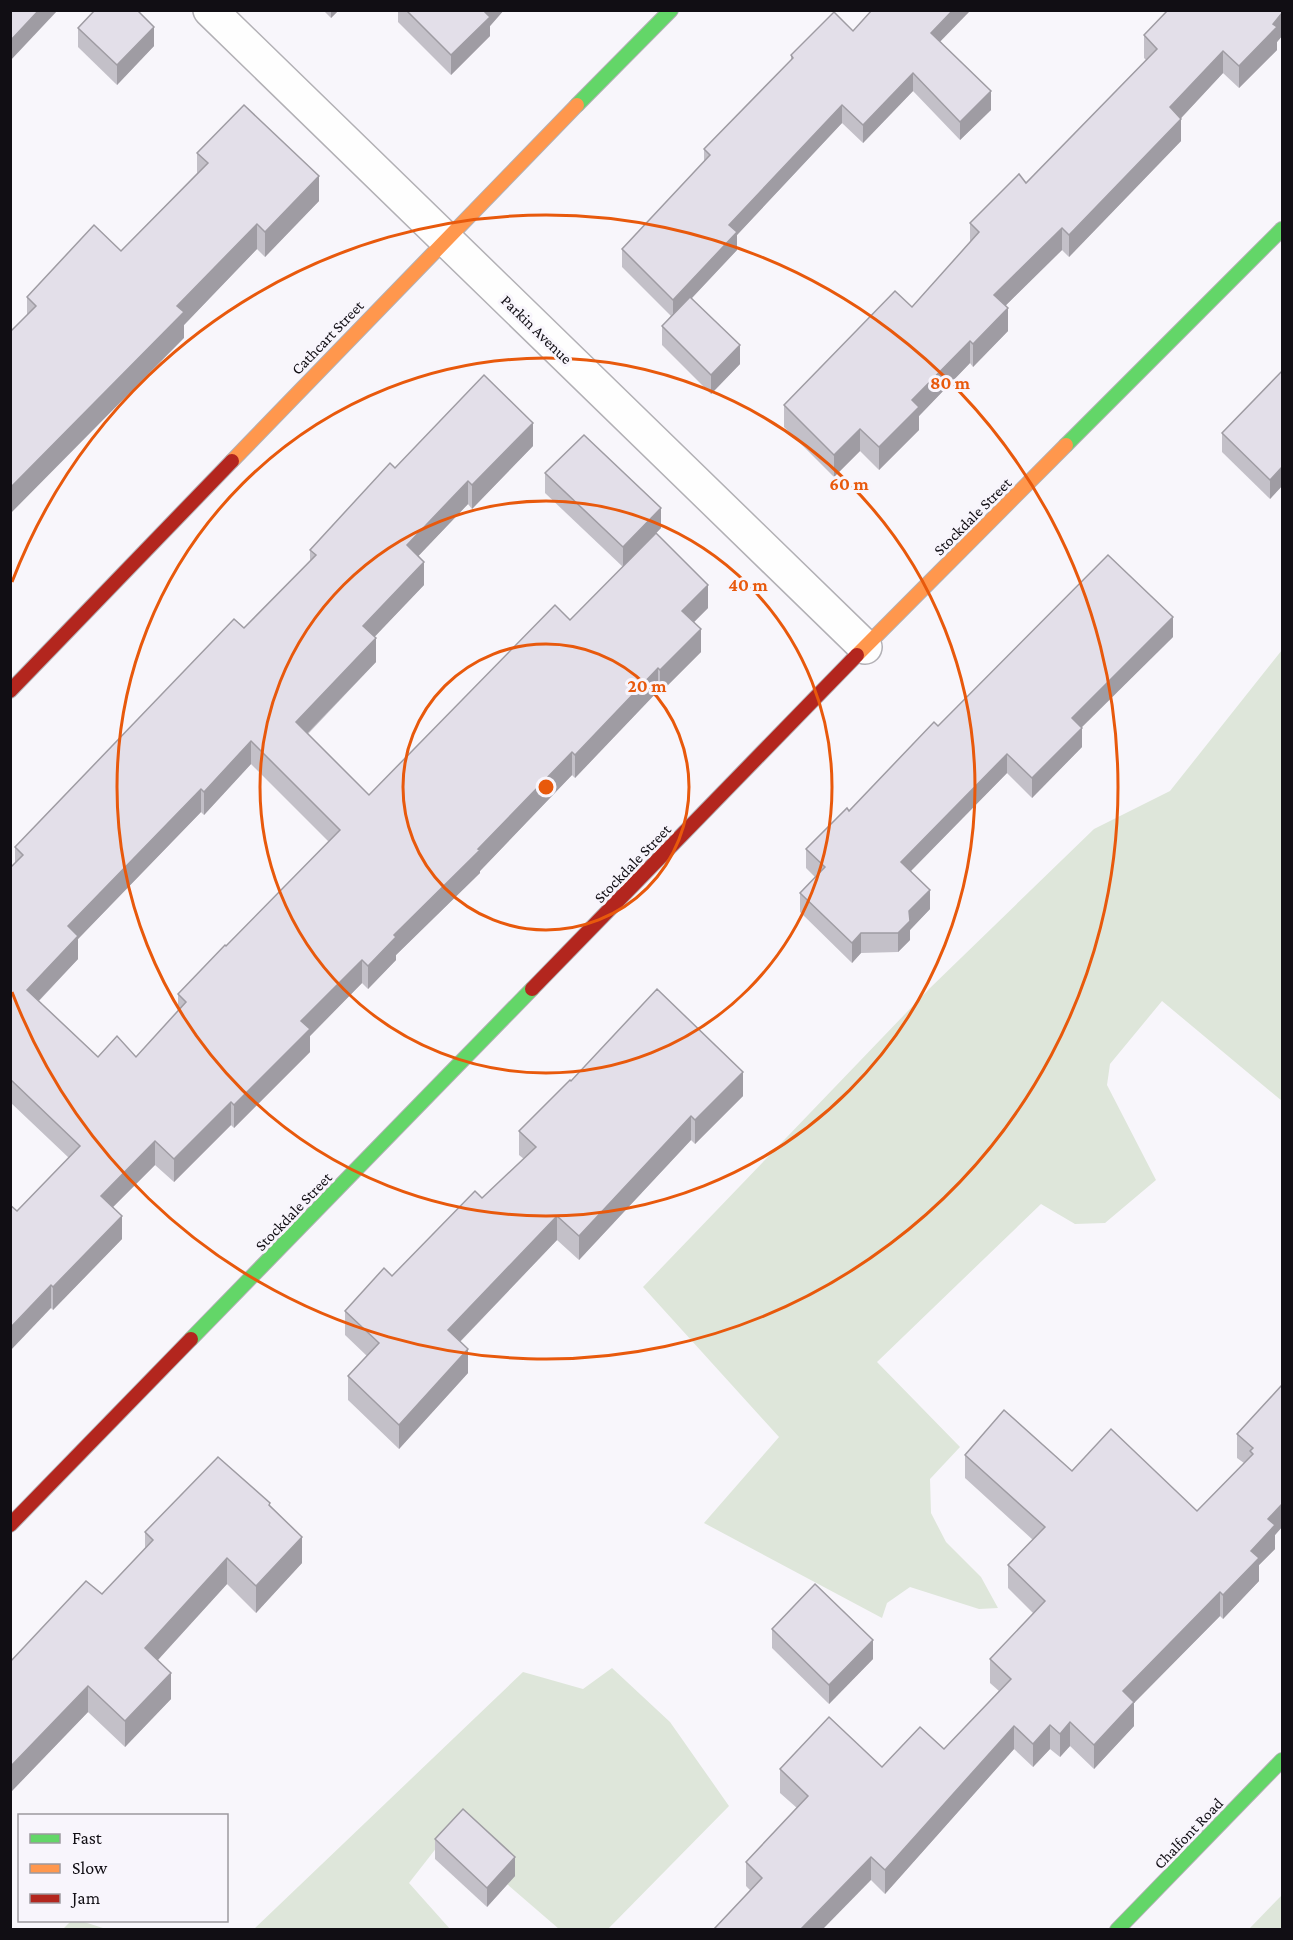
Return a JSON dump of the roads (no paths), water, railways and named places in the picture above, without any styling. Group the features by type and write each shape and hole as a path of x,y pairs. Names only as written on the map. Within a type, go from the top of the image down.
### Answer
{"street":[{"name":"Parkin Avenue","path":"210,10 865,647"},
{"name":"Cathcart Street","path":"10,691 445,239 671,10"},
{"name":"Stockdale Street","path":"10,1525 865,647 1282,229"},
{"name":"Chalfont Road","path":"1117,1929 1282,1760"}]}
